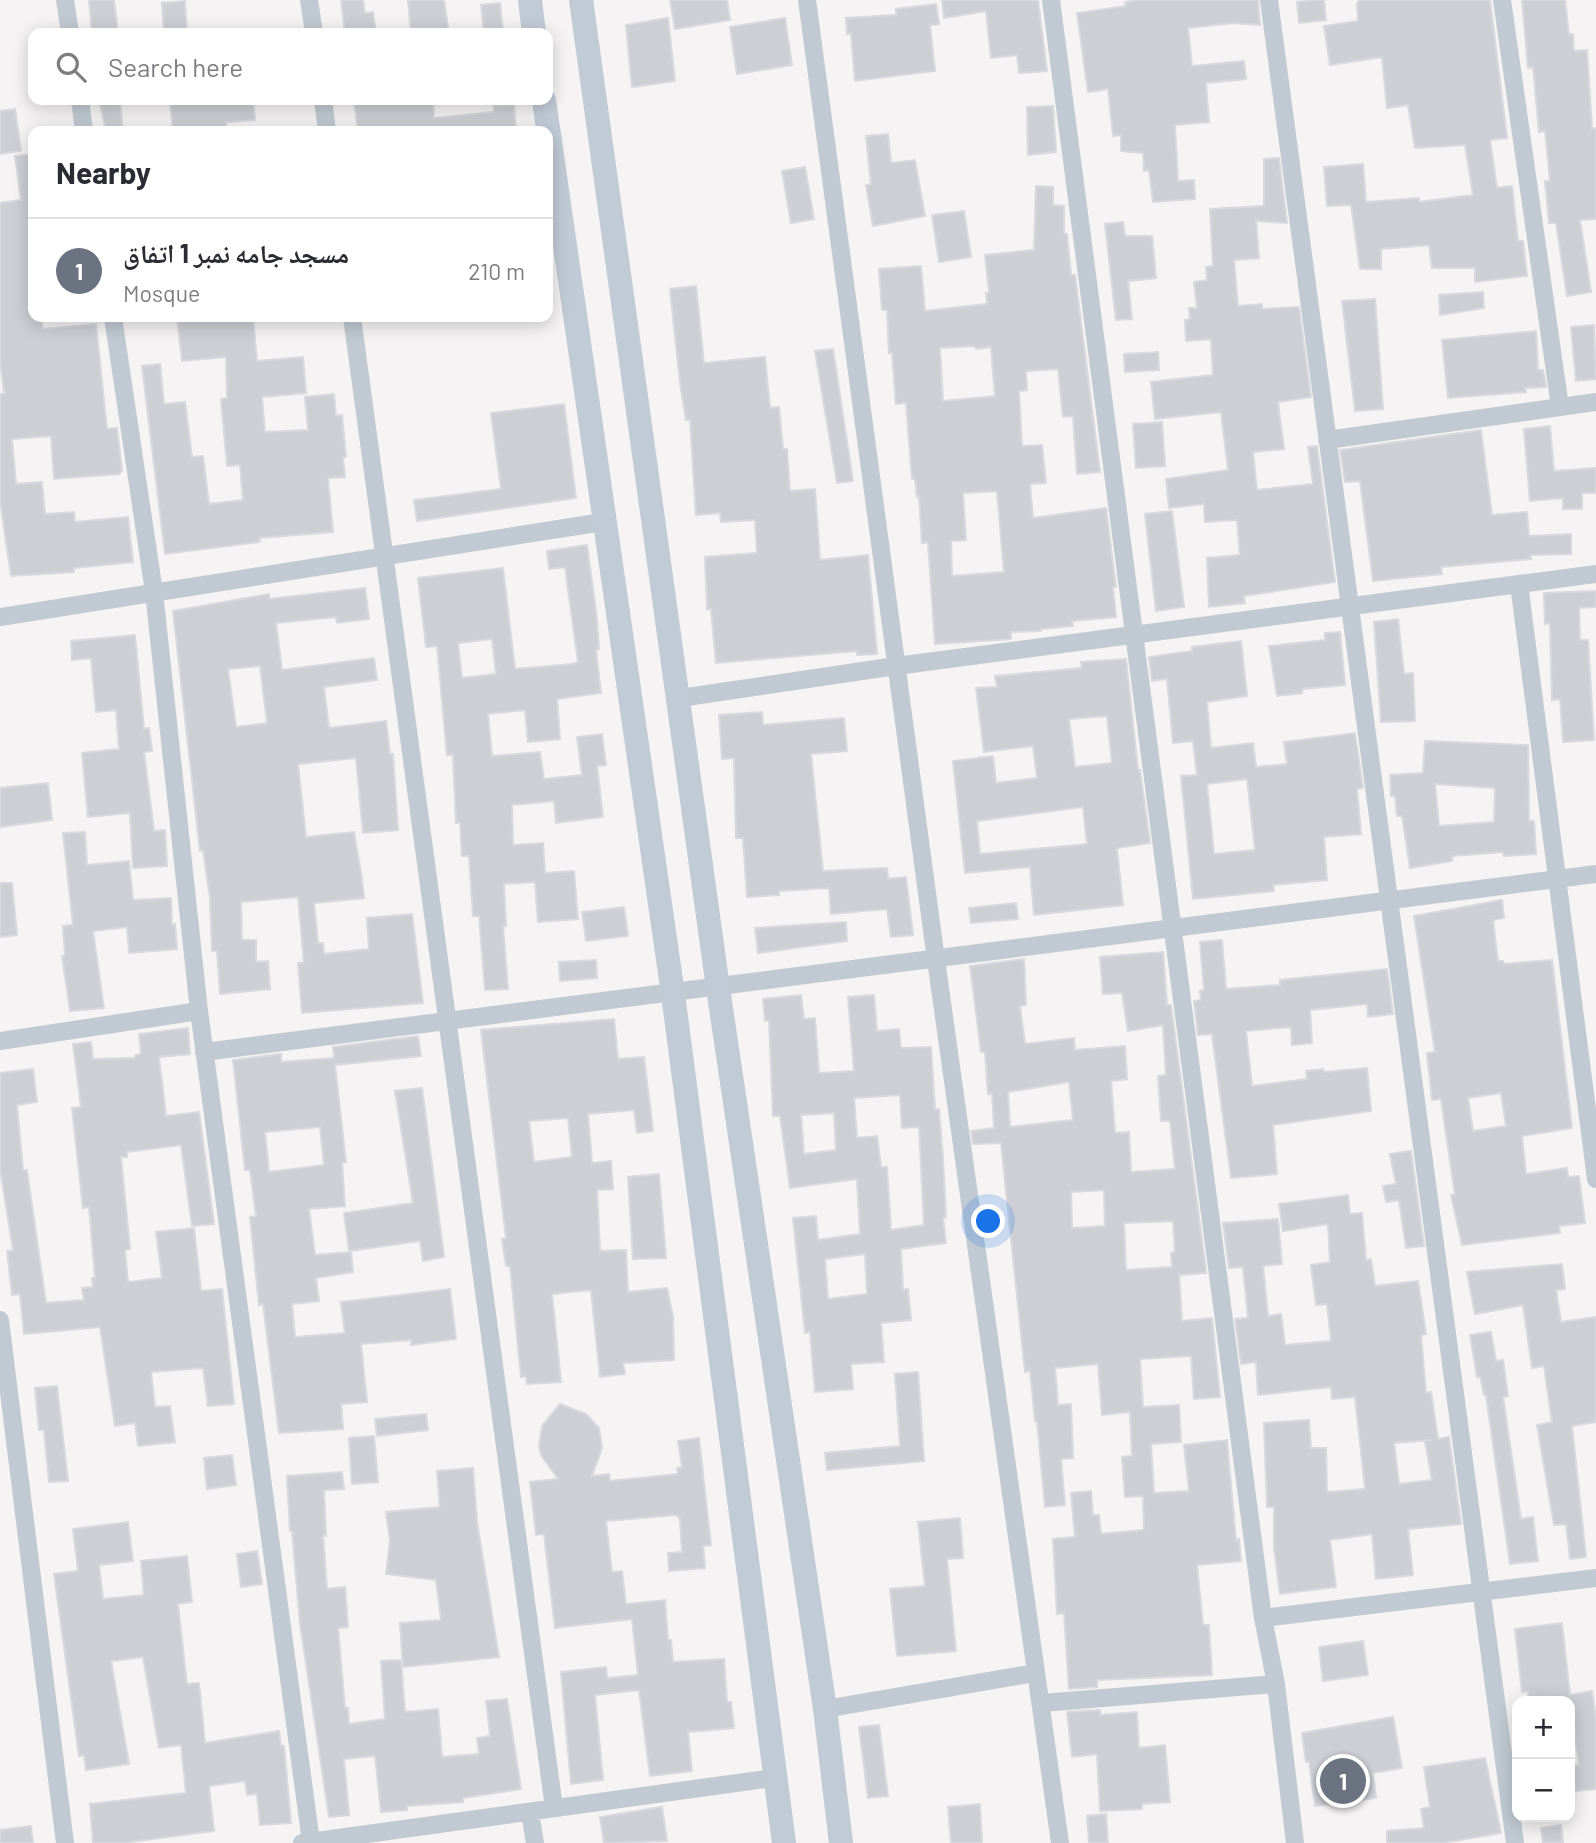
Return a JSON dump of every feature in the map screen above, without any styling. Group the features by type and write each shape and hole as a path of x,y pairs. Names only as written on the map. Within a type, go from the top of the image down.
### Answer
{"main road":[{"path":"530,0 533,28"},
{"path":"581,0 641,438 680,698 718,988 825,1709 841,1843"},
{"path":"545,105 548,126"},
{"path":"553,164 673,994 773,1778 784,1843"}],"street":[{"path":"65,0 69,28"},
{"path":"309,0 313,28"},
{"path":"807,0 936,960 1035,1673 1042,1703 1059,1843"},
{"path":"1051,0 1263,1618 1276,1684 1295,1843"},
{"path":"1269,0 1515,1843"},
{"path":"1502,0 1560,407"},
{"path":"81,105 84,126"},
{"path":"324,105 326,126"},
{"path":"114,322 154,592 199,1011 305,1842 773,1778"},
{"path":"353,322 554,1808"},
{"path":"1327,440 1596,402"},
{"path":"0,617 603,522"},
{"path":"680,698 896,666 1596,573"},
{"path":"1519,584 1596,1180"},
{"path":"204,1052 448,1023 1596,874"},
{"path":"0,1041 199,1011"},
{"path":"0,1320 3,1366 65,1843"},
{"path":"1263,1618 1596,1578"},
{"path":"825,1709 1035,1673"},
{"path":"1042,1703 1276,1684"},
{"path":"530,1812 534,1843"}],"building":[{"path":"89,0 114,0 117,28 92,28"},
{"path":"341,0 363,0 365,13 373,12 375,28 344,28"},
{"path":"408,0 444,0 448,28 411,28"},
{"path":"670,0 727,0 730,20 675,29"},
{"path":"942,0 1038,0 1047,71 1019,73 1017,55 991,58 986,11 944,18"},
{"path":"1258,0 1260,25 1233,23 1188,28 1192,66 1244,61 1246,79 1206,83 1209,122 1175,125 1178,181 1194,180 1195,199 1153,202 1149,170 1144,171 1143,153 1121,151 1121,135 1113,136 1108,89 1088,92 1077,13 1126,6 1125,2"},
{"path":"1324,0 1326,20 1299,23 1297,2"},
{"path":"1360,0 1490,0 1507,138 1490,140 1497,188 1512,186 1518,241 1523,241 1527,276 1475,282 1475,268 1432,268 1429,245 1381,249 1381,269 1360,269 1351,205 1327,206 1324,167 1363,164 1366,202 1419,198 1419,202 1473,195 1465,145 1415,148 1408,105 1387,108 1382,57 1330,65 1324,26 1358,21 1357,3"},
{"path":"1522,0 1565,0 1574,51 1587,50 1592,129 1596,128 1596,219 1580,220 1591,292 1567,296 1556,223 1549,223 1545,181 1550,181 1545,131 1539,132 1533,67 1528,68"},
{"path":"185,1 187,28 164,28 162,3"},
{"path":"500,3 502,28 483,28 481,5"},
{"path":"936,4 939,24 930,25 935,71 855,81 851,33 847,34 846,18 896,15 896,9"},
{"path":"668,18 675,81 632,87 626,25"},
{"path":"785,18 792,65 737,74 730,27"},
{"path":"100,105 120,105 122,126 105,126"},
{"path":"170,105 254,105 255,120 226,122 226,126 173,126"},
{"path":"355,105 433,105 434,118 494,112 494,106 514,105 516,126 357,126"},
{"path":"1053,106 1056,152 1028,155 1027,107"},
{"path":"15,109 21,151 0,154 0,111"},
{"path":"888,134 891,163 915,160 925,216 873,226 866,185 871,184 866,136"},
{"path":"28,155 28,322 42,322 43,329 96,324 107,429 117,428 122,470 119,474 54,479 51,436 12,439 16,484 42,482 45,514 74,512 75,522 128,517 133,562 74,568 74,572 11,576 0,500 0,394 4,394 0,359 0,203 21,200 15,156"},
{"path":"1279,158 1287,223 1256,221 1259,258 1234,260 1238,306 1262,304 1262,309 1299,307 1311,397 1278,402 1284,449 1253,452 1257,490 1313,484 1308,447 1317,446 1335,582 1244,596 1245,603 1209,607 1207,558 1240,555 1237,520 1205,522 1204,504 1169,508 1166,479 1228,470 1221,412 1155,419 1151,382 1213,375 1211,339 1186,341 1185,320 1190,319 1189,308 1197,308 1194,282 1207,280 1206,267 1213,266 1210,209 1264,206 1264,159"},
{"path":"805,167 814,219 791,223 782,171"},
{"path":"1036,186 1053,187 1053,205 1064,206 1064,234 1067,234 1071,275 1075,275 1100,472 1077,474 1073,416 1063,417 1058,369 1026,371 1027,390 1019,391 1022,446 1042,445 1046,483 1030,484 1033,518 1106,508 1116,587 1113,587 1116,617 1072,621 1073,626 1041,631 1011,632 1011,639 935,644 928,542 922,543 919,496 917,497 915,479 912,479 906,403 896,404 892,353 889,353 887,310 882,310 879,269 921,266 925,311 987,304 986,293 989,293 985,255 1034,250","holes":["975,346 976,349 991,347 995,396 943,401 940,348","997,491 1004,572 952,576 951,541 966,540 963,493"]},
{"path":"964,211 971,257 939,262 932,215"},
{"path":"1123,222 1125,236 1152,236 1156,278 1128,281 1132,319 1116,320 1105,224"},
{"path":"696,286 704,363 765,357 770,408 779,407 783,449 787,449 790,491 815,489 820,560 868,555 877,654 857,655 857,651 716,663 711,609 707,609 705,557 757,553 755,520 721,522 720,513 696,515 690,420 686,420 680,383 670,289"},
{"path":"1483,292 1484,308 1440,315 1439,295"},
{"path":"1375,299 1383,409 1355,411 1342,301"},
{"path":"178,322 253,322 257,361 303,357 306,393 262,397 265,432 308,430 305,397 334,394 336,416 342,415 346,457 343,457 345,477 328,478 333,532 259,538 260,542 165,554 142,366 160,364 164,404 185,402 192,457 203,456 209,504 243,500 240,465 227,466 221,399 227,398 226,357 182,361"},
{"path":"1594,325 1596,379 1576,381 1571,327"},
{"path":"1536,331 1538,370 1543,370 1546,387 1525,388 1526,392 1448,398 1442,340"},
{"path":"833,349 853,481 837,483 815,351"},
{"path":"1158,352 1159,370 1125,372 1124,354"},
{"path":"564,404 576,498 417,521 414,500 501,489 491,413"},
{"path":"1162,422 1165,466 1136,468 1133,424"},
{"path":"1550,426 1554,471 1596,468 1596,493 1582,493 1582,509 1563,509 1563,498 1530,501 1524,429"},
{"path":"1481,430 1492,515 1527,512 1529,536 1571,534 1571,554 1530,555 1531,559 1441,567 1442,574 1373,581 1360,481 1345,482 1340,450"},
{"path":"1172,511 1184,607 1156,611 1145,514"},
{"path":"587,545 597,619 599,649 596,650 601,693 557,699 560,739 528,742 525,710 488,714 492,756 540,752 544,779 582,775 577,737 602,734 606,765 597,766 603,817 556,823 554,801 512,805 513,845 543,843 545,873 574,871 578,919 538,922 535,882 504,884 506,926 503,926 508,989 485,990 479,916 473,916 469,856 462,856 460,823 456,823 453,755 447,755 437,646 426,647 418,578 503,568 515,669 572,664 578,662 565,567 549,569 547,551","holes":["492,639 496,674 462,678 458,643"]},
{"path":"365,588 369,619 337,623 336,617 276,623 282,670 374,658 377,680 324,687 329,728 386,721 390,754 393,754 398,830 363,833 356,758 298,764 306,837 354,832 362,879 364,898 314,903 318,943 323,943 324,954 369,949 367,918 412,914 423,1003 302,1013 298,963 304,963 298,897 241,902 242,940 256,940 256,962 268,961 270,989 220,994 217,951 212,951 210,898 203,850 200,851 173,611 269,594 269,599","holes":["260,666 267,723 236,727 228,669"]},
{"path":"1596,591 1596,607 1579,608 1580,640 1588,640 1594,740 1563,742 1560,699 1552,700 1550,623 1545,624 1544,593"},
{"path":"1398,619 1404,674 1413,673 1415,721 1381,722 1374,622"},
{"path":"1340,632 1345,685 1302,689 1302,693 1277,696 1269,646 1325,640 1325,633"},
{"path":"135,635 144,729 149,728 152,751 144,752 154,831 165,830 167,866 133,868 130,813 88,817 82,753 119,749 116,710 96,712 91,658 72,660 71,641"},
{"path":"1241,641 1247,696 1207,702 1211,748 1253,743 1256,767 1287,764 1284,742 1355,733 1363,788 1357,789 1361,834 1324,837 1327,880 1273,885 1274,891 1193,899 1181,776 1197,775 1193,741 1173,743 1167,679 1152,681 1149,657 1192,651 1192,647","holes":["1247,779 1255,850 1214,854 1207,784"]},
{"path":"1126,659 1138,770 1150,843 1117,848 1123,905 1034,915 1030,867 965,873 953,761 993,756 996,783 1037,778 1033,746 984,752 976,688 997,687 995,676 1082,668 1081,662","holes":["1107,716 1112,763 1075,767 1069,719","1083,807 1087,844 980,854 977,821"]},
{"path":"762,712 763,725 844,718 847,751 811,754 823,871 887,868 888,879 906,877 913,935 891,937 887,909 831,914 829,888 779,891 779,895 747,897 743,838 736,838 734,758 722,759 719,715"},
{"path":"1425,741 1528,745 1529,821 1534,821 1536,854 1504,856 1503,852 1452,856 1452,861 1410,868 1402,816 1397,816 1395,796 1391,796 1390,775 1423,773","holes":["1435,784 1495,788 1494,822 1439,826"]},
{"path":"48,783 52,820 0,827 0,788"},
{"path":"85,832 87,865 129,861 133,900 171,898 172,925 175,924 177,949 129,953 127,927 93,931 104,1008 70,1011 62,956 65,956 63,926 73,925 63,833"},
{"path":"0,883 12,883 17,935 0,937"},
{"path":"1502,900 1504,918 1493,920 1498,961 1503,961 1503,964 1552,960 1572,1128 1522,1136 1526,1174 1567,1168 1568,1177 1579,1176 1585,1223 1559,1226 1560,1233 1462,1245 1451,1195 1455,1195 1441,1099 1432,1100 1427,1053 1435,1052 1414,916","holes":["1501,1093 1506,1126 1473,1131 1468,1098"]},
{"path":"1016,903 1018,919 971,923 969,908"},
{"path":"624,907 628,936 586,941 582,912"},
{"path":"846,922 847,941 758,953 755,928"},
{"path":"1222,940 1226,989 1280,985 1280,980 1387,969 1393,1014 1368,1017 1367,1004 1310,1010 1312,1043 1292,1045 1291,1027 1246,1031 1252,1086 1307,1079 1306,1071 1367,1068 1371,1111 1273,1125 1277,1174 1231,1178 1212,1034 1198,1035 1194,1001 1201,1000 1200,991 1204,990 1200,942"},
{"path":"1163,952 1167,1005 1171,1005 1206,1270 1206,1273 1179,1275 1182,1321 1212,1318 1220,1397 1194,1399 1191,1356 1140,1359 1143,1407 1179,1405 1181,1442 1151,1444 1154,1493 1189,1491 1184,1445 1227,1440 1236,1540 1239,1539 1241,1561 1197,1565 1203,1625 1209,1625 1212,1675 1097,1680 1097,1687 1069,1689 1064,1613 1057,1614 1053,1539 1075,1537 1071,1493 1091,1491 1093,1515 1099,1515 1101,1534 1144,1530 1143,1496 1125,1497 1122,1457 1132,1456 1130,1412 1102,1415 1098,1364 1055,1368 1058,1405 1071,1404 1073,1458 1061,1459 1065,1505 1045,1507 1030,1371 1025,1372 1001,1143 973,1144 971,1131 994,1128 992,1093 988,1094 985,1052 981,1052 970,966 1024,959 1026,1005 1020,1006 1025,1044 1074,1038 1075,1050 1125,1046 1127,1079 1111,1081 1115,1133 1129,1132 1131,1172 1175,1169 1170,1121 1161,1121 1158,1076 1166,1075 1163,1025 1128,1031 1122,993 1103,994 1100,957","holes":["1069,1082 1073,1120 1010,1127 1008,1092","1104,1190 1105,1226 1072,1228 1071,1192","1173,1221 1175,1252 1171,1253 1172,1267 1126,1270 1124,1223"]},
{"path":"596,960 597,978 560,981 559,962"},
{"path":"801,995 804,1019 815,1018 819,1073 854,1071 848,997 874,995 877,1031 899,1029 901,1048 931,1047 935,1110 939,1109 943,1158 946,1217 943,1218 946,1243 901,1249 903,1290 908,1289 911,1320 881,1323 884,1362 851,1364 853,1389 815,1392 810,1332 805,1333 793,1218 816,1216 818,1240 860,1234 857,1179 790,1188 780,1116 773,1116 769,1020 765,1021 763,999","holes":["900,1095 902,1128 919,1127 924,1225 891,1230 887,1167 881,1167 877,1136 857,1138 854,1098","834,1113 836,1150 804,1154 801,1115","865,1254 867,1294 828,1299 825,1259"]},
{"path":"614,1019 618,1059 644,1057 653,1131 637,1133 634,1110 588,1114 592,1163 611,1161 613,1189 597,1190 600,1251 626,1250 628,1292 667,1288 673,1316 674,1360 623,1363 625,1374 600,1377 591,1290 552,1294 561,1382 527,1384 526,1376 521,1377 510,1266 506,1266 502,1239 506,1238 481,1030","holes":["568,1118 572,1157 534,1162 529,1121"]},
{"path":"188,1028 190,1054 159,1057 166,1116 199,1112 214,1224 192,1226 181,1145 127,1152 127,1157 121,1157 130,1249 125,1250 128,1282 162,1278 156,1232 194,1228 201,1291 222,1289 234,1404 208,1406 203,1368 151,1372 155,1407 170,1406 175,1442 138,1446 135,1423 115,1426 100,1327 24,1334 20,1294 12,1295 7,1251 13,1250 0,1169 0,1073 33,1069 37,1102 17,1105 23,1170 27,1170 46,1303 84,1300 82,1288 93,1287 92,1278 95,1277 89,1207 83,1208 72,1108 81,1107 73,1044 91,1042 93,1059 135,1058 135,1055 141,1054 139,1034"},
{"path":"418,1036 421,1056 335,1065 346,1162 342,1163 345,1206 309,1209 315,1255 351,1252 353,1272 316,1278 319,1301 292,1304 295,1337 345,1333 341,1302 450,1289 456,1339 411,1345 411,1340 361,1344 367,1402 341,1404 343,1429 279,1433 263,1304 259,1305 250,1217 256,1216 250,1170 245,1170 233,1060 281,1054 281,1062 334,1058 333,1047","holes":["320,1127 324,1165 269,1172 265,1132"]},
{"path":"422,1088 444,1257 423,1261 420,1241 349,1251 344,1213 413,1203 395,1091"},
{"path":"1411,1151 1424,1246 1406,1248 1399,1200 1386,1202 1383,1186 1396,1184 1390,1154"},
{"path":"659,1174 666,1258 633,1259 628,1177"},
{"path":"1348,1195 1350,1214 1362,1213 1366,1260 1371,1259 1375,1286 1418,1281 1426,1334 1421,1335 1426,1393 1431,1392 1438,1439 1449,1437 1461,1524 1408,1529 1413,1575 1376,1579 1372,1534 1330,1540 1336,1587 1280,1594 1274,1548 1274,1507 1267,1507 1264,1423 1309,1420 1311,1448 1326,1448 1327,1492 1365,1489 1355,1397 1332,1399 1331,1387 1258,1395 1256,1362 1241,1364 1235,1319 1248,1318 1243,1267 1229,1268 1223,1223 1278,1219 1282,1264 1263,1266 1268,1316 1281,1314 1285,1345 1331,1341 1327,1304 1316,1305 1311,1265 1330,1262 1328,1224 1283,1231 1279,1204","holes":["1431,1440 1425,1441 1432,1480 1399,1484 1394,1443"]},
{"path":"1562,1264 1565,1289 1556,1290 1561,1322 1596,1317 1596,1422 1572,1426 1586,1557 1570,1559 1566,1524 1554,1525 1537,1425 1552,1422 1544,1366 1532,1368 1523,1305 1475,1314 1467,1272"},
{"path":"1491,1332 1496,1361 1503,1360 1508,1396 1503,1397 1521,1519 1533,1517 1538,1561 1510,1564 1486,1395 1480,1376 1477,1377 1470,1335"},
{"path":"918,1372 924,1461 827,1470 825,1453 900,1446 895,1374"},
{"path":"57,1386 68,1481 49,1482 44,1430 39,1430 35,1388"},
{"path":"560,1404 586,1414 599,1428 602,1448 592,1476 609,1474 610,1481 678,1474 677,1468 682,1467 678,1441 699,1438 711,1545 703,1546 705,1568 669,1571 668,1553 682,1552 680,1519 676,1515 606,1521 612,1572 622,1571 626,1604 665,1600 668,1640 671,1640 673,1662 724,1659 727,1702 731,1702 734,1728 688,1732 692,1771 650,1776 639,1690 595,1695 603,1780 571,1784 561,1672 606,1667 607,1678 638,1675 632,1619 555,1628 544,1534 536,1535 530,1482 558,1479 541,1455 539,1446 542,1426"},
{"path":"426,1414 428,1430 377,1436 375,1419"},
{"path":"374,1436 378,1482 352,1484 349,1438"},
{"path":"232,1455 236,1485 207,1489 204,1458"},
{"path":"473,1468 477,1522 499,1657 403,1667 400,1623 441,1620 436,1580 386,1574 390,1541 386,1512 440,1507 437,1471"},
{"path":"342,1472 344,1489 324,1490 326,1536 323,1535 327,1589 345,1587 348,1627 338,1628 345,1708 348,1708 349,1724 385,1719 381,1661 401,1660 405,1712 438,1709 442,1757 479,1754 477,1738 490,1736 486,1701 507,1699 521,1789 463,1798 463,1802 407,1806 407,1810 381,1812 375,1756 344,1759 349,1815 329,1817 300,1624 287,1476"},
{"path":"960,1518 963,1558 947,1559 956,1651 897,1656 890,1589 925,1586 918,1522"},
{"path":"128,1522 133,1561 99,1565 103,1599 144,1595 141,1561 187,1556 192,1602 178,1604 187,1684 199,1683 205,1743 279,1731 281,1746 284,1746 291,1823 260,1825 257,1794 247,1795 245,1781 209,1786 214,1831 123,1843 93,1843 90,1804 186,1793 181,1745 159,1748 143,1657 111,1661 129,1764 86,1770 84,1755 79,1756 54,1574 78,1571 73,1529"},
{"path":"257,1551 262,1584 241,1587 237,1554"},
{"path":"1562,1623 1570,1695 1592,1691 1596,1718 1596,1789 1575,1791 1575,1766 1579,1765 1575,1737 1575,1696 1528,1696 1528,1691 1522,1692 1515,1629"},
{"path":"1363,1641 1368,1675 1323,1681 1319,1647"},
{"path":"1100,1710 1100,1715 1137,1712 1139,1748 1165,1745 1170,1802 1142,1804 1142,1809 1100,1811 1097,1754 1072,1757 1067,1712"},
{"path":"1393,1717 1402,1768 1373,1773 1376,1798 1315,1806 1302,1733"},
{"path":"879,1725 888,1796 868,1798 859,1727"},
{"path":"1485,1758 1501,1833 1443,1843 1387,1843 1387,1831 1424,1828 1421,1809 1430,1807 1424,1767"},
{"path":"980,1804 982,1843 951,1843 948,1807"},
{"path":"662,1807 667,1841 604,1843 600,1817"},
{"path":"1106,1814 1108,1843 1089,1843 1087,1816"},
{"path":"1561,1825 1563,1843 1543,1843 1541,1828"},
{"path":"31,1826 33,1843 0,1843 0,1830"}],"place":[{"name":"مسجد جامه نمبر 1 اتفاق","path":"1343,1781"}]}
